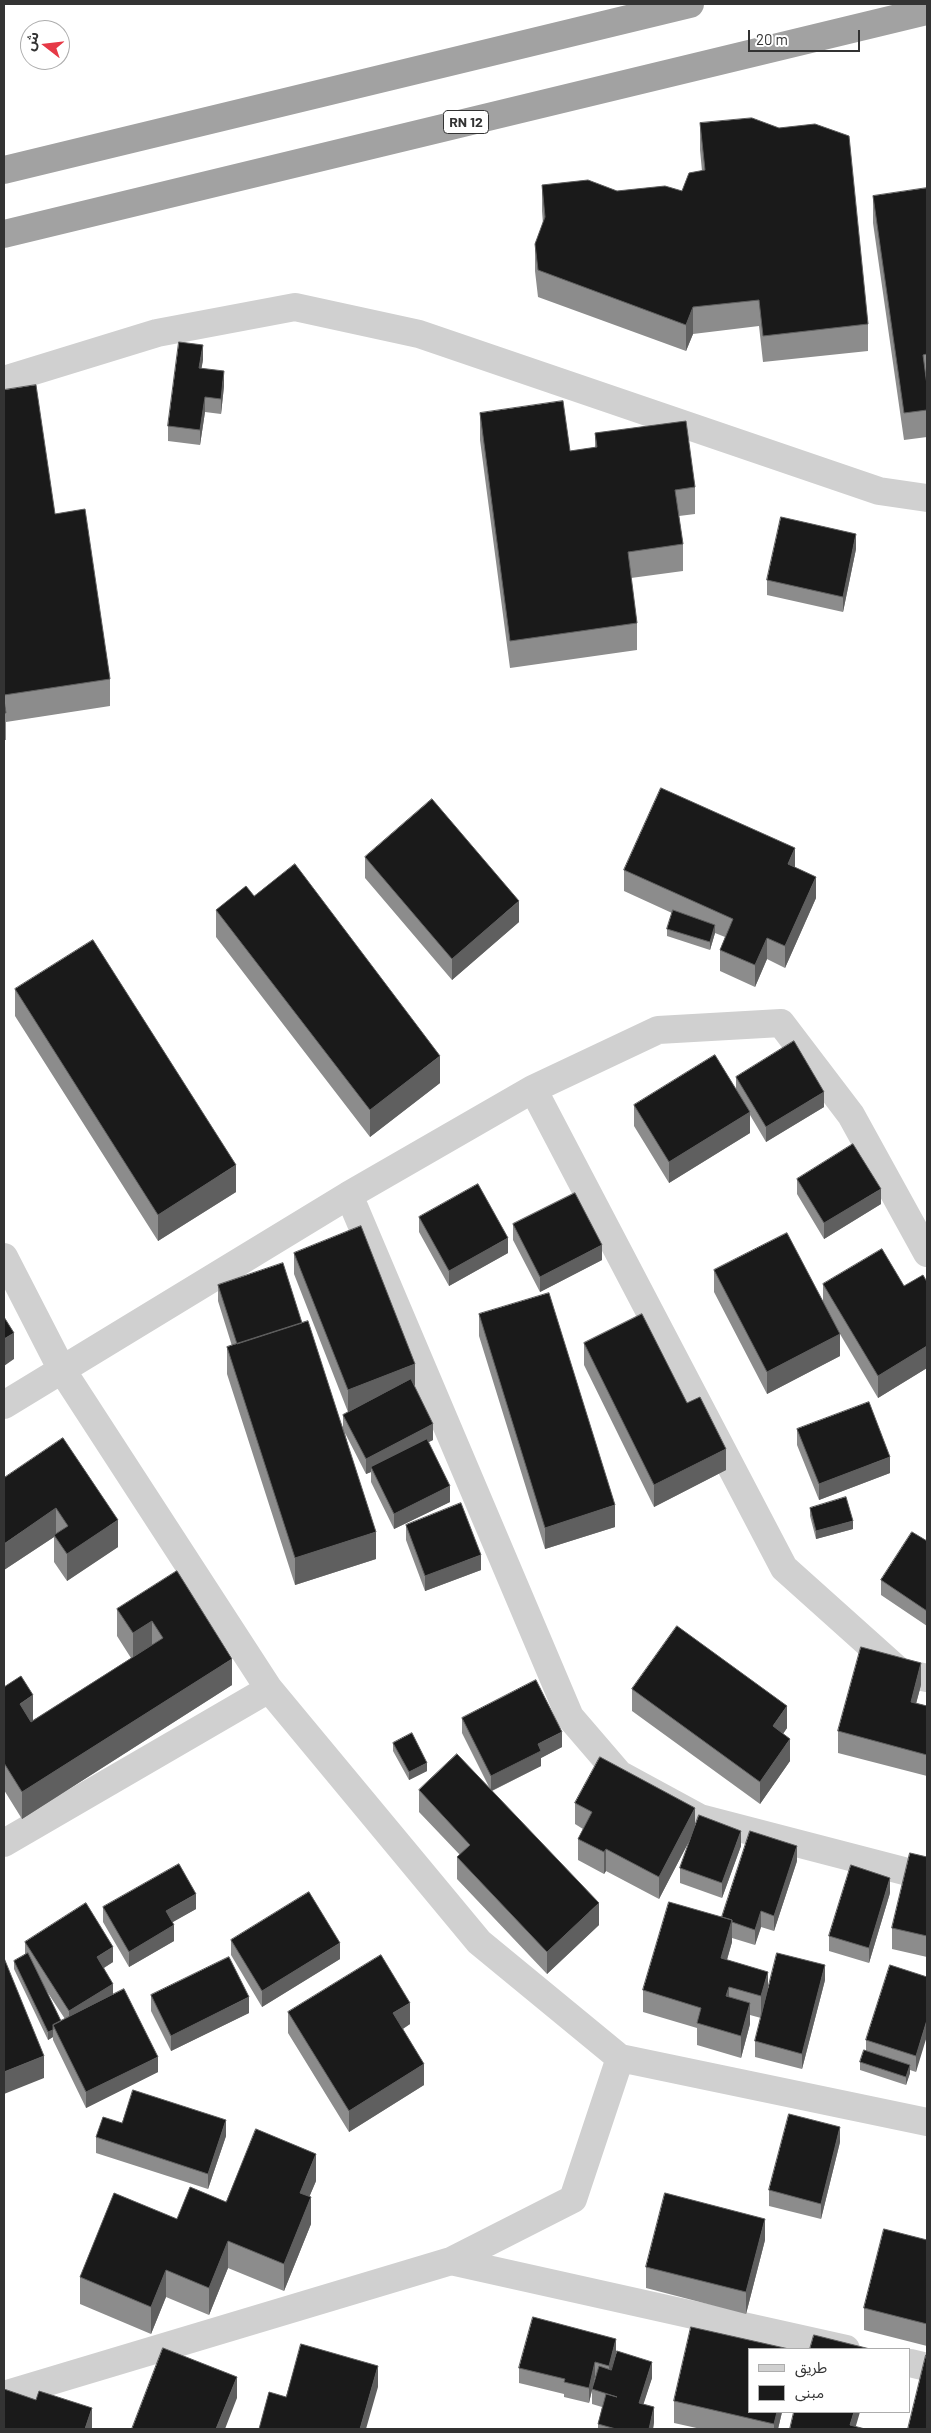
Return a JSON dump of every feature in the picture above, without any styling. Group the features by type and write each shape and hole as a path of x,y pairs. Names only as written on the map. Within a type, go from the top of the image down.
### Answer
{"highway":[{"path":"4,170 690,4"},
{"name":"RN 12","path":"4,234 927,11"}],"street":[{"path":"4,380 157,333 295,307 419,334 879,491 927,498"},
{"path":"4,1405 349,1195 533,1089 658,1030 781,1023 851,1115 927,1253"},
{"path":"533,1089 784,1568 900,1672 927,1678"},
{"path":"349,1195 570,1717 619,1774 700,1818 927,1877"},
{"path":"4,1257 62,1370 269,1689 479,1942 620,2058 927,2122"},
{"path":"4,1843 269,1689"},
{"path":"4,2395 451,2261 573,2199 620,2058"},
{"path":"451,2261 842,2348"},
{"path":"911,2364 927,2367"}],"building":[{"path":"752,118 779,128 815,124 849,136 868,324 763,336 759,300 693,307 686,325 538,270 535,244 545,217 542,185 588,180 617,191 665,186 682,191 689,173 705,170 700,123"},
{"path":"927,188 927,354 923,355 927,385 927,410 904,413 873,196"},
{"path":"179,342 203,345 199,368 224,371 221,399 205,397 200,430 168,426"},
{"path":"36,385 55,514 85,509 110,679 4,695 4,390"},
{"path":"563,401 570,451 597,447 595,433 686,421 695,487 675,490 683,544 628,552 637,623 510,641 480,413"},
{"path":"781,517 856,534 843,597 767,580"},
{"path":"661,788 795,848 788,864 816,877 785,946 767,938 755,965 720,950 733,919 624,870"},
{"path":"432,799 519,901 452,959 365,857"},
{"path":"295,864 440,1056 370,1110 216,910 246,886 254,896"},
{"path":"673,910 715,925 710,942 667,929"},
{"path":"93,940 236,1165 158,1215 15,989"},
{"path":"794,1041 824,1092 766,1127 736,1077"},
{"path":"715,1055 750,1112 669,1162 634,1105"},
{"path":"853,1144 881,1189 824,1223 797,1179"},
{"path":"478,1184 508,1238 449,1271 419,1217"},
{"path":"575,1193 602,1245 540,1277 513,1224"},
{"path":"361,1226 415,1364 348,1390 294,1253"},
{"path":"787,1233 840,1334 767,1372 714,1270"},
{"path":"882,1249 904,1286 923,1275 927,1282 927,1346 878,1376 823,1284"},
{"path":"283,1263 302,1323 237,1344 218,1285"},
{"path":"549,1293 615,1505 545,1528 479,1314"},
{"path":"642,1314 687,1403 700,1397 726,1449 654,1485 584,1343"},
{"path":"4,1317 14,1333 4,1339"},
{"path":"308,1321 376,1532 295,1558 227,1347"},
{"path":"411,1379 433,1424 366,1459 343,1415"},
{"path":"869,1402 890,1457 819,1484 797,1429"},
{"path":"63,1438 118,1520 67,1554 54,1535 68,1526 56,1508 4,1544 4,1478"},
{"path":"427,1439 450,1486 394,1514 371,1467"},
{"path":"846,1497 853,1521 816,1531 810,1508"},
{"path":"461,1503 481,1555 425,1576 406,1525"},
{"path":"912,1532 927,1541 927,1611 881,1580"},
{"path":"177,1571 232,1659 22,1792 4,1763 4,1687 21,1676 33,1695 20,1704 31,1722 163,1638 152,1621 133,1633 117,1609"},
{"path":"677,1626 787,1706 773,1726 790,1739 760,1782 632,1689"},
{"path":"861,1647 921,1663 911,1702 927,1706 927,1755 838,1731"},
{"path":"536,1680 562,1732 538,1744 541,1751 491,1776 462,1718"},
{"path":"412,1733 427,1763 409,1772 393,1743"},
{"path":"457,1754 599,1903 547,1952 457,1857 470,1845 419,1790"},
{"path":"600,1757 695,1808 659,1877 606,1849 604,1852 578,1839 592,1812 575,1803"},
{"path":"699,1815 741,1831 722,1883 680,1868"},
{"path":"750,1831 797,1846 774,1916 761,1911 755,1930 722,1917"},
{"path":"910,1853 927,1857 927,1936 892,1928"},
{"path":"179,1864 196,1894 166,1911 174,1925 129,1952 103,1907"},
{"path":"851,1865 890,1878 869,1948 829,1936"},
{"path":"309,1892 340,1943 262,1991 231,1940"},
{"path":"669,1902 732,1920 721,1958 768,1972 761,1996 729,1987 726,1996 750,2003 741,2036 697,2023 701,2008 643,1990"},
{"path":"86,1903 113,1947 97,1957 113,1984 69,2011 25,1942"},
{"path":"28,1953 61,2021 53,2025 53,2030 48,2032 14,1961"},
{"path":"777,1953 825,1965 802,2054 755,2041"},
{"path":"381,1955 410,2003 393,2013 424,2064 349,2111 288,2012"},
{"path":"229,1957 249,1997 171,2036 151,1995"},
{"path":"4,1958 44,2056 4,2072"},
{"path":"890,1965 927,1977 927,2020 916,2056 866,2040"},
{"path":"124,1989 158,2057 86,2092 53,2025"},
{"path":"864,2050 910,2065 906,2077 860,2062"},
{"path":"133,2090 226,2120 208,2174 96,2137 103,2117 122,2123"},
{"path":"789,2114 840,2127 821,2204 769,2190"},
{"path":"256,2129 316,2154 300,2193 311,2197 284,2264 228,2241 209,2288 166,2270 151,2307 80,2277 114,2193 177,2219 190,2187 226,2202"},
{"path":"665,2193 765,2219 746,2292 646,2267"},
{"path":"884,2229 927,2240 927,2324 864,2308"},
{"path":"533,2317 616,2339 609,2366 595,2362 589,2388 564,2382 565,2379 519,2368"},
{"path":"691,2327 785,2348 748,2348 748,2413 777,2413 774,2424 674,2401"},
{"path":"814,2335 866,2348 810,2348"},
{"path":"301,2344 378,2366 360,2429 259,2429 269,2392 286,2397"},
{"path":"163,2348 237,2377 216,2429 132,2429"},
{"path":"617,2351 652,2362 639,2403 654,2407 649,2429 616,2429 598,2424 606,2394 617,2397 592,2389 599,2366 611,2370"},
{"path":"926,2355 927,2429 908,2429"},
{"path":"4,2389 36,2400 39,2391 92,2408 85,2429 4,2429"},
{"path":"794,2413 854,2413 850,2425 865,2429 790,2429"}]}
